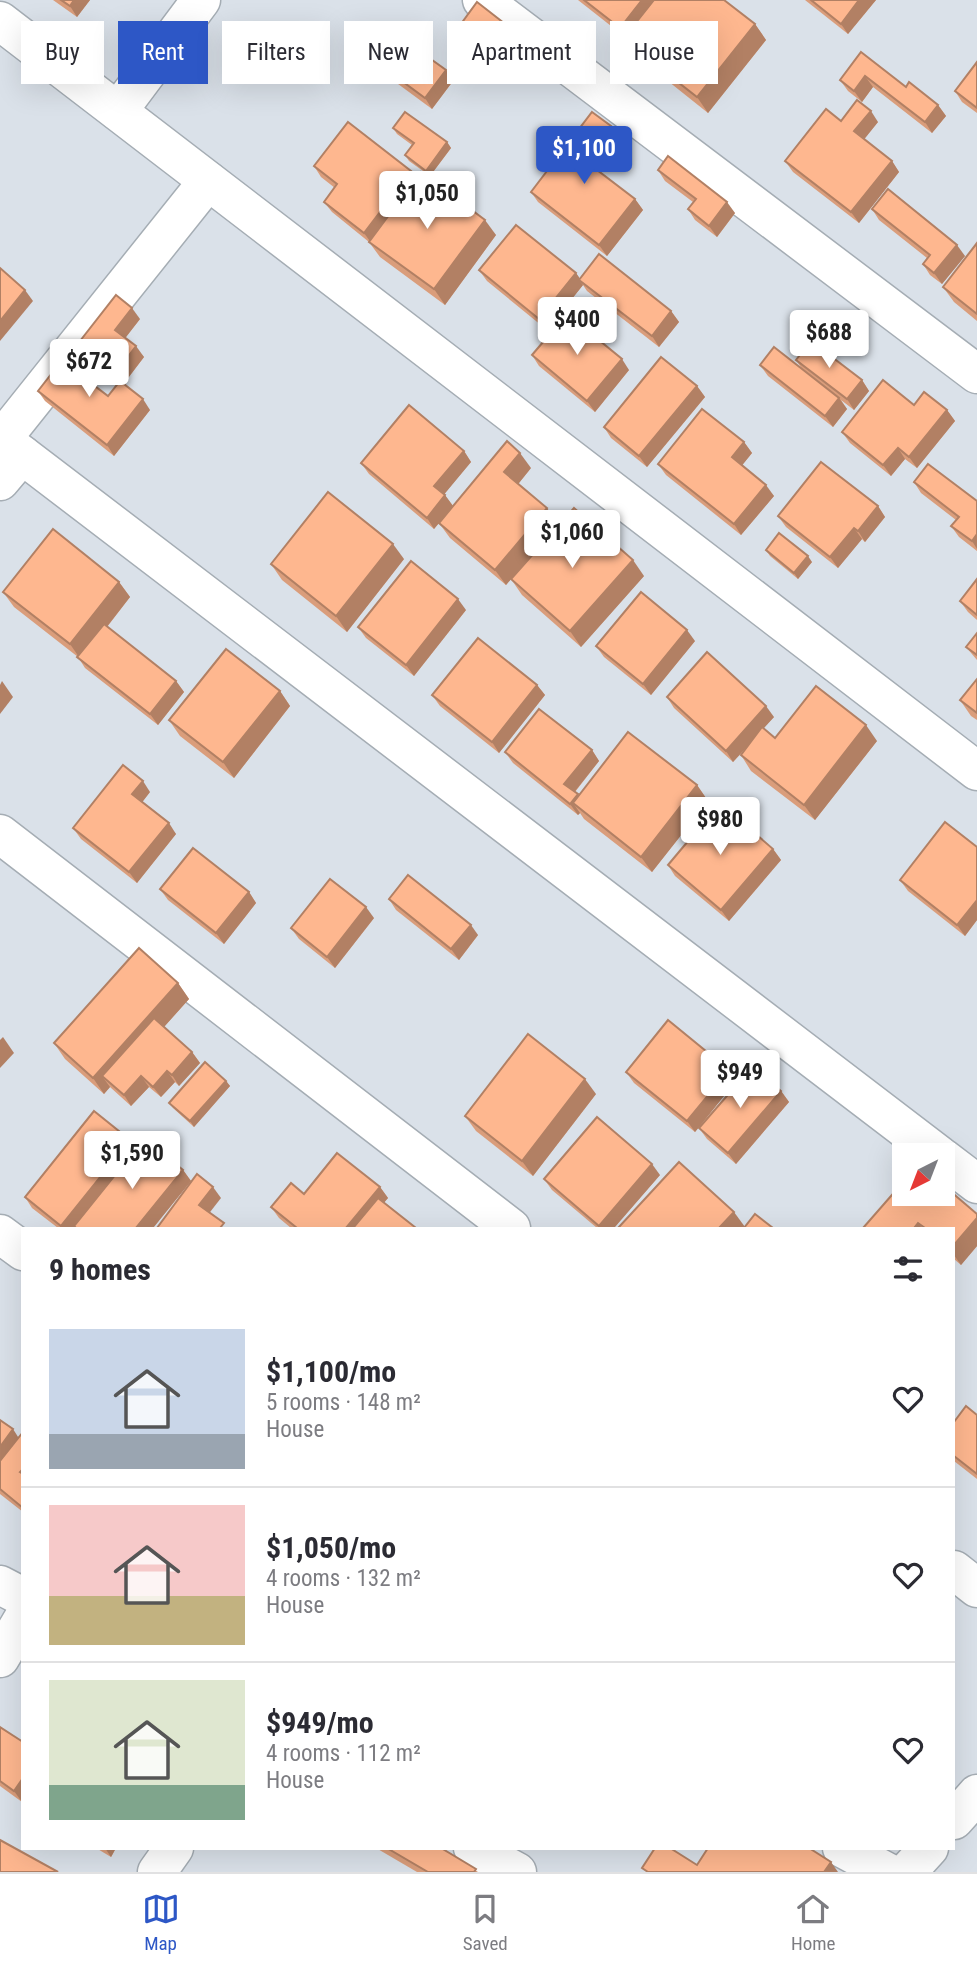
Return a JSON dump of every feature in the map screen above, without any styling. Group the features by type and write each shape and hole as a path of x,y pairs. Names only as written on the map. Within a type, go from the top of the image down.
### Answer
{"street":[{"path":"118,111 201,0"},
{"path":"482,0 977,374"},
{"path":"0,21 977,771"},
{"path":"208,181 6,453 923,1143"},
{"path":"0,834 510,1227"},
{"path":"956,1168 977,1184"},
{"path":"0,1234 21,1250"},
{"path":"955,1571 977,1588"},
{"path":"0,1584 21,1596"},
{"path":"0,1658 21,1622"},
{"path":"955,1819 977,1794"},
{"path":"157,1872 173,1850"},
{"path":"477,1850 516,1872"},
{"path":"846,1850 887,1872"},
{"path":"907,1872 927,1850"}],"building":[{"path":"61,0 74,0 70,6"},
{"path":"584,0 642,0 626,21 611,21"},
{"path":"654,0 724,0 755,24 718,71 718,21 637,21"},
{"path":"811,0 859,0 841,24"},
{"path":"477,2 501,21 463,21"},
{"path":"861,52 906,87 909,82 938,105 925,122 865,76 854,91 840,80"},
{"path":"433,61 446,70 425,98 406,84 433,84"},
{"path":"977,62 977,108 955,91"},
{"path":"680,84 707,84 697,97"},
{"path":"857,100 871,111 854,131 892,161 851,212 785,161 826,109 841,121"},
{"path":"405,112 447,142 426,171 405,155 414,143 393,128"},
{"path":"592,112 611,126 584,160 635,199 599,245 531,192"},
{"path":"348,122 411,171 364,233 324,202 337,184 314,166"},
{"path":"668,156 727,202 709,226 688,209 696,199 658,170"},
{"path":"421,172 485,220 434,289 369,242"},
{"path":"888,189 957,245 934,273 923,264 930,255 872,209"},
{"path":"516,225 576,273 539,319 479,270"},
{"path":"977,243 977,314 943,287"},
{"path":"599,254 671,311 652,336 579,280"},
{"path":"0,268 25,290 0,321"},
{"path":"116,295 132,308 115,330 136,346 117,371 80,341"},
{"path":"567,314 622,359 587,401 532,355"},
{"path":"811,341 862,380 847,399 796,360"},
{"path":"774,347 839,398 825,416 760,365"},
{"path":"70,350 86,363 78,373 108,396 120,381 143,399 107,445 38,391"},
{"path":"661,357 697,386 639,456 604,427"},
{"path":"883,380 914,405 924,392 947,410 909,457 898,448 883,465 842,432"},
{"path":"409,405 464,451 434,486 445,495 427,518 361,463"},
{"path":"702,409 744,442 732,457 766,485 734,524 658,464"},
{"path":"507,441 520,453 504,472 547,508 495,570 439,523"},
{"path":"821,462 878,506 858,531 854,528 830,557 778,516"},
{"path":"928,464 977,501 977,534 972,541 951,526 959,517 914,482"},
{"path":"328,492 393,544 336,616 271,564"},
{"path":"574,508 633,560 570,631 511,579"},
{"path":"53,529 119,582 70,644 3,592"},
{"path":"779,533 808,556 794,573 766,550"},
{"path":"411,561 458,599 406,665 358,627"},
{"path":"977,579 977,615 960,601"},
{"path":"641,592 687,630 643,684 596,646"},
{"path":"104,624 176,681 150,714 77,657"},
{"path":"977,633 977,655 966,647"},
{"path":"478,638 537,685 492,742 432,695"},
{"path":"226,649 280,691 223,762 169,720"},
{"path":"707,652 766,706 726,751 667,697"},
{"path":"977,679 977,713 960,700"},
{"path":"816,686 866,725 804,805 741,755 762,727 775,738"},
{"path":"539,709 592,750 564,784 578,794 570,804 505,752"},
{"path":"628,732 697,785 641,857 573,803"},
{"path":"123,765 143,781 132,794 169,823 129,872 73,828"},
{"path":"720,803 773,849 721,910 668,865"},
{"path":"945,822 977,847 977,900 957,925 900,880"},
{"path":"193,848 249,892 216,933 160,889"},
{"path":"408,875 471,925 451,949 389,899"},
{"path":"330,879 366,907 327,957 291,928"},
{"path":"139,948 178,983 93,1078 54,1043"},
{"path":"154,1018 192,1052 172,1075 167,1071 153,1087 141,1076 124,1095 102,1076"},
{"path":"668,1020 729,1070 687,1121 626,1072"},
{"path":"528,1034 585,1079 522,1161 465,1116"},
{"path":"205,1062 226,1081 190,1121 169,1103"},
{"path":"753,1066 781,1091 728,1153 699,1128"},
{"path":"94,1111 130,1140 61,1226 25,1197"},
{"path":"597,1117 652,1164 599,1226 544,1179"},
{"path":"144,1139 183,1170 137,1227 74,1226"},
{"path":"337,1153 380,1187 347,1227 296,1227 271,1207 291,1183 304,1194"},
{"path":"679,1162 734,1212 720,1227 619,1227"},
{"path":"197,1174 213,1187 199,1205 224,1223 221,1227 158,1227"},
{"path":"892,1195 892,1206 956,1206 956,1196 977,1214 977,1218 955,1244 955,1227 924,1227 918,1223 915,1227 864,1227"},
{"path":"378,1198 415,1227 354,1227"},
{"path":"755,1214 772,1227 745,1227"},
{"path":"966,1406 977,1415 977,1474 955,1457 955,1421"},
{"path":"0,1420 13,1429 0,1447"},
{"path":"21,1435 21,1506 0,1489 0,1461"},
{"path":"0,1727 21,1741 21,1781 14,1791 0,1781"},
{"path":"0,1840 58,1872 0,1872"},
{"path":"390,1850 444,1850 476,1869 474,1872 428,1872"},
{"path":"654,1850 673,1850 697,1865 707,1850 812,1850 831,1862 824,1872 648,1872 642,1868"}]}
